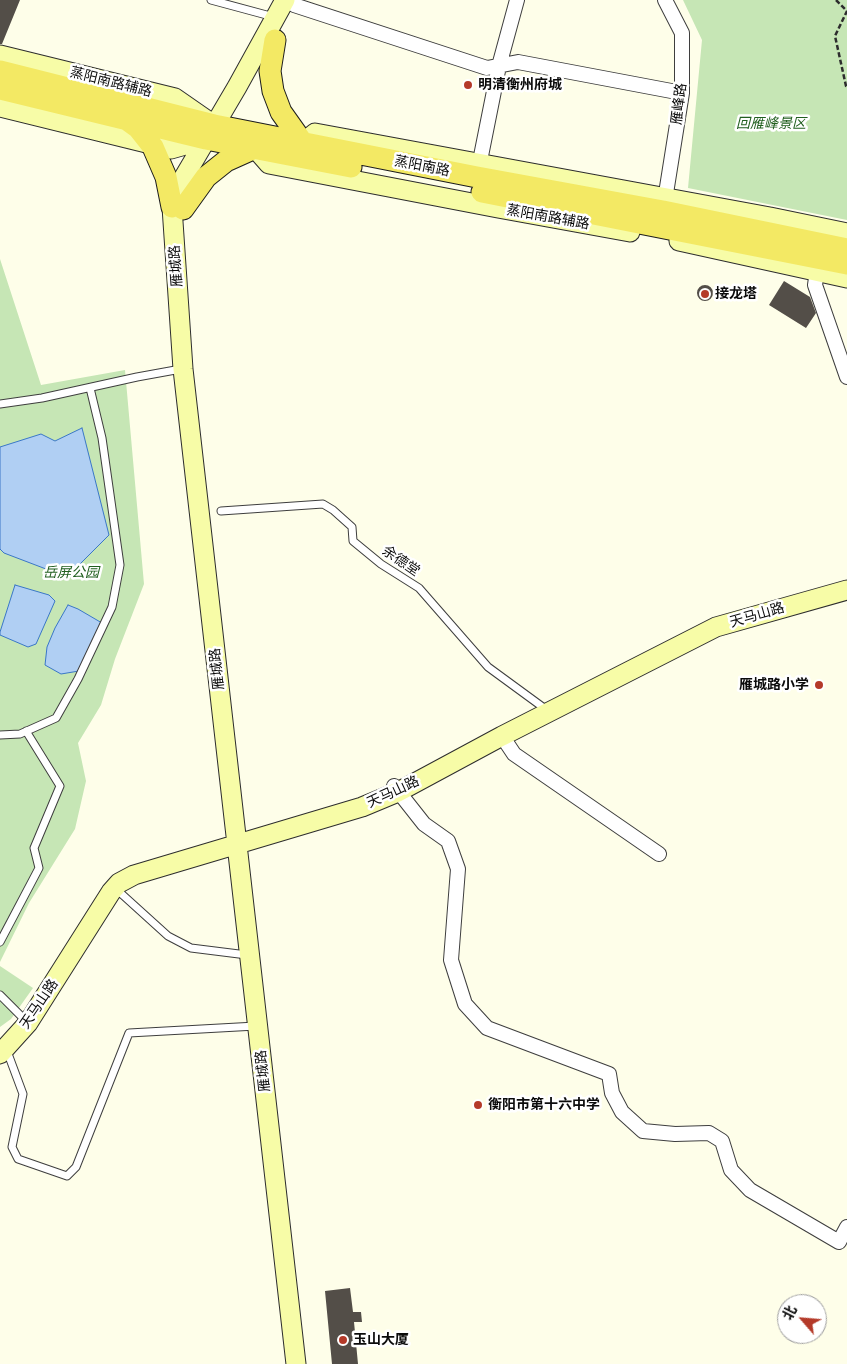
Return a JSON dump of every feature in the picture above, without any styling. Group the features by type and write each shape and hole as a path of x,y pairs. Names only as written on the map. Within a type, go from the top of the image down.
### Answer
{"main road":[{"path":"275,40 270,72 273,91 281,112 303,142"},
{"name":"蒸阳南路","path":"0,71 216,133 255,148 818,265 847,264"},
{"name":"蒸阳南路","path":"0,89 126,120 216,133 303,142 478,170 664,204 847,249"},
{"path":"126,120 138,128 153,147 178,208 206,177 226,161 255,148"}],"street":[{"path":"478,170 499,66 517,0"},
{"name":"雁峰路","path":"664,204 682,93 682,33 665,0"},
{"name":"雁城路","path":"216,133 276,17 292,2"},
{"name":"雁城路","path":"292,2 248,92 184,177 178,208 183,369 303,1364"},
{"path":"292,2 487,68 518,62 682,93"},
{"name":"蒸阳南路辅路","path":"0,55 175,98 216,133"},
{"path":"0,107 171,149 216,133"},
{"path":"664,204 770,217 847,233"},
{"name":"雁城路","path":"178,208 192,368 241,839 250,955 296,1364"},
{"path":"847,278 818,265 815,285 847,377"},
{"name":"天马山路","path":"396,789 544,708 714,622 847,585"},
{"name":"天马山路","path":"2,1049 28,1023 111,892 119,883 134,875 396,789 716,627 847,590"},
{"path":"502,736 514,754 659,854"},
{"path":"396,789 424,824 448,841 458,869 451,960 465,1004 487,1028 608,1074 612,1093 622,1112 643,1131 675,1134 709,1133 722,1142 731,1170 750,1190 839,1242 847,1227"},
{"name":"天马山路","path":"2,1049 104,888 115,877 129,870 241,839"}],"lane":[{"path":"211,0 276,17"},
{"path":"0,404 42,398 183,369"},
{"path":"0,735 20,734 56,718 78,679 112,607 120,565 102,438 90,388"},
{"name":"余德堂","path":"221,511 323,504 333,510 352,527 353,541 380,564 419,588 488,667 544,708"},
{"path":"0,942 39,868 34,848 60,786 26,731"},
{"path":"115,888 168,936 191,948 250,955"},
{"path":"0,995 22,1018"},
{"path":"2,1049 23,1094 12,1147 18,1159 67,1176 76,1166 129,1033 258,1026"}],"path":[{"path":"836,0 847,11 835,36 847,87"}],"green space":[{"name":"回雁峰景区","path":"683,0 847,0 847,220 688,188 702,40"},
{"name":"岳屏公园","path":"0,259 41,385 125,370 144,584 115,659 101,705 78,743 86,781 75,829 29,903 0,962"},
{"path":"0,966 33,988 11,1019 0,1027"}],"water":[{"path":"82,428 109,535 67,577 4,553 0,549 0,447 41,434 55,441"},
{"path":"15,585 49,595 55,601 36,644 28,647 0,635"},
{"path":"68,605 102,623 79,671 61,674 45,665 47,647"}],"building":[{"path":"0,0 20,0 2,44 0,44"},
{"path":"784,281 810,297 816,313 806,328 769,305"},
{"name":"接龙塔","path":"702,285 708,285 713,290 711,299 702,301 697,296 697,290"},
{"name":"玉山大厦","path":"350,1288 353,1312 361,1312 362,1322 354,1322 358,1364 332,1364 325,1291"}],"place":[{"name":"明清衡州府城","path":"468,85"},
{"name":"接龙塔","path":"705,294"},
{"name":"雁城路小学","path":"819,685"},
{"name":"衡阳市第十六中学","path":"478,1105"},
{"name":"玉山大厦","path":"343,1340"}]}
